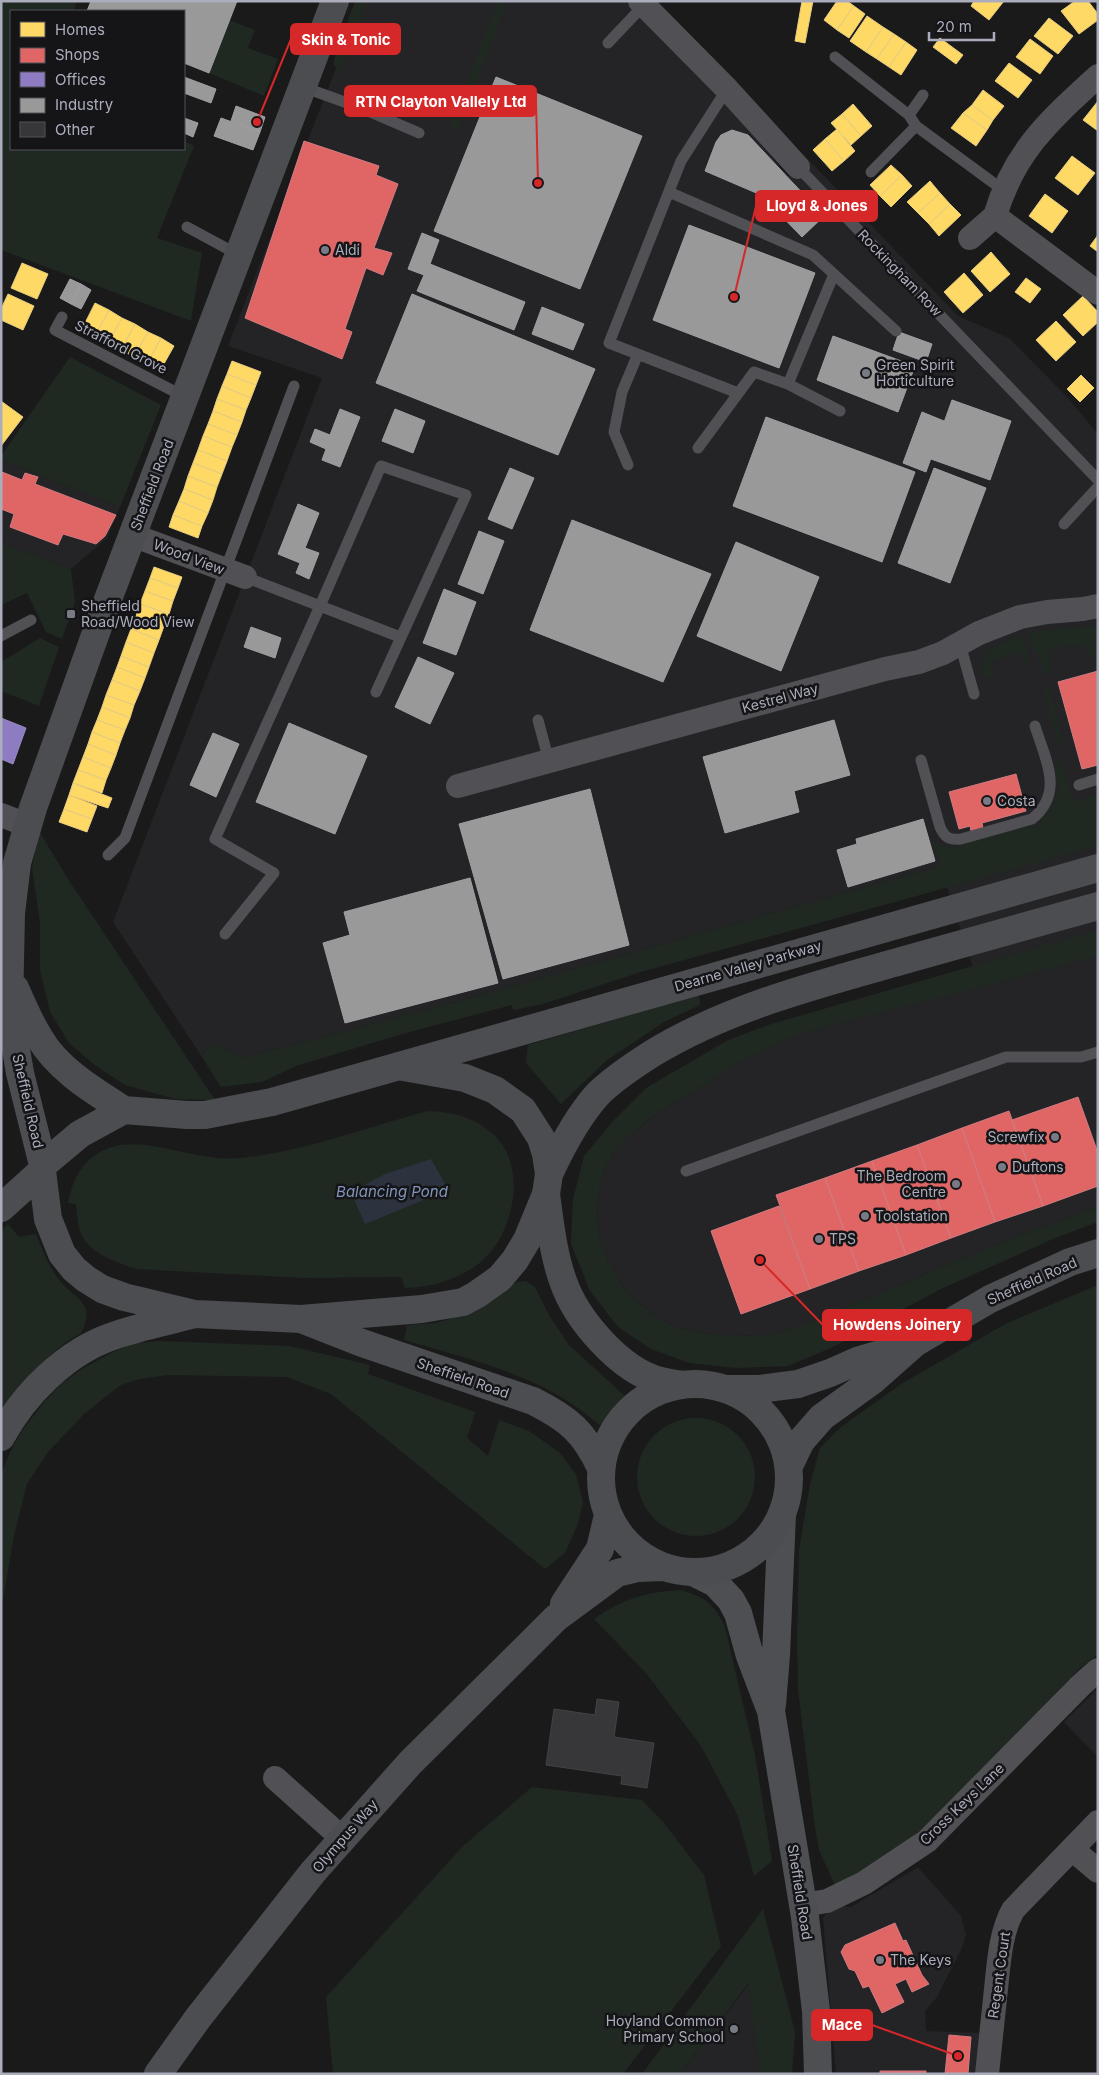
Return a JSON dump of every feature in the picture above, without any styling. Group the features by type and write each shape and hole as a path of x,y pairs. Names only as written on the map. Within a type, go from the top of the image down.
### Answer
{"main road":[{"name":"Sheffield Road","path":"195,1314 124,1297 102,1289 74,1270 62,1254 48,1219 43,1168 20,1073 9,1008 11,914 17,863 27,825 132,535 335,1"},
{"name":"Dearne Valley Parkway","path":"124,1110 187,1115 227,1112 272,1102 1098,868"},
{"path":"1,1437 14,1417 41,1384 81,1351 112,1336 195,1314 301,1319 422,1309 450,1305 476,1295 500,1278 515,1260 527,1240 558,1153 584,1111 600,1093 643,1059 725,1016 835,980 1098,906"},
{"name":"Sheffield Road","path":"10,977 39,1038 50,1051 79,1080 124,1110"},
{"path":"1,1074 9,1008"},
{"path":"398,1066 465,1078 495,1090 523,1110 541,1138 546,1154 555,1256 563,1281 573,1305 586,1325 607,1348 633,1368 659,1381 726,1389 754,1405 766,1416 776,1430 783,1444 789,1466 789,1487 782,1514 774,1530 762,1545 732,1565 714,1571 695,1573 678,1571 662,1567 645,1558 630,1546 618,1532 608,1515 602,1492 601,1468 610,1438 628,1412 654,1394 684,1385"},
{"path":"1,1208 80,1134 124,1110"},
{"name":"Sheffield Road","path":"789,1466 801,1441 831,1409 872,1381 916,1343 990,1299 1070,1262 1098,1253"},
{"name":"Sheffield Road","path":"301,1319 362,1343 539,1404 562,1416 577,1431 592,1449 601,1468"},
{"name":"Sheffield Road","path":"726,1389 760,1389 798,1384 857,1361 916,1343"},
{"name":"Sheffield Road","path":"771,1711 776,1655 782,1514"},
{"name":"Olympus Way","path":"556,1618 600,1549 608,1515"},
{"name":"Olympus Way","path":"158,2074 198,2018 313,1872 410,1763 556,1618 617,1573 638,1568 662,1567"},
{"name":"Sheffield Road","path":"695,1573 715,1583 731,1600 738,1613 750,1656 771,1711 803,1906 816,2010 818,2074"}],"street":[{"name":"Rockingham Row","path":"642,3 727,89 798,167"},
{"path":"970,238 995,216 1003,190 1017,163 1038,133 1098,76"},
{"path":"995,216 1098,293"},
{"name":"Wood View","path":"132,535 235,574"},
{"name":"Kestrel Way","path":"458,786 885,669 919,662 960,644 979,633 1020,617 1098,606"},
{"path":"1,815 27,825"},
{"name":"Cross Keys Lane","path":"803,1906 827,1901 864,1883 926,1841 1081,1684 1098,1670"},
{"path":"275,1778 342,1839"},
{"name":"Regent Court","path":"986,2074 1002,1940 1008,1919 1013,1910 1098,1822"},
{"path":"1072,1849 1098,1871"}],"lane":[{"path":"608,43 642,3"},
{"path":"834,57 908,115 916,126 1003,190"},
{"path":"303,87 361,108 419,133"},
{"path":"727,89 681,161 609,343 738,393"},
{"path":"908,115 923,95"},
{"path":"871,172 916,126"},
{"name":"Rockingham Row","path":"798,167 1098,480"},
{"path":"669,192 813,255 896,331"},
{"path":"187,226 239,255"},
{"path":"788,384 834,274"},
{"name":"Strafford Grove","path":"62,317 55,330 185,397"},
{"path":"628,465 614,432 622,392 638,354"},
{"path":"698,448 754,372 788,384 840,411"},
{"path":"108,855 125,838 235,574 294,386"},
{"path":"225,934 274,873 215,840 381,466 466,495 376,692"},
{"path":"1064,524 1098,487"},
{"path":"235,574 400,637"},
{"path":"1,636 31,620"},
{"path":"960,644 974,694"},
{"path":"538,720 549,761"},
{"path":"921,760 940,827 944,836 950,840 961,839 1032,819 1040,812 1051,791 1052,780 1035,726"},
{"path":"1079,784 1098,779"},
{"path":"686,1171 1006,1057 1081,1057 1098,1052"}],"shaded area":[{"path":"1,1 77,1 74,10 10,10 10,150 185,150 185,142 194,146 157,238 202,253 191,321 1,250"},
{"path":"355,1 367,1 340,73 334,65 334,60"},
{"path":"362,1 626,1 745,123 788,177 807,158 958,316 1009,338 1067,397 1098,434 1098,1207 1012,1238 810,1322 775,1334 742,1336 703,1333 675,1327 654,1315 627,1293 608,1261 599,1236 597,1206 602,1175 617,1147 653,1116 713,1080 735,1064 800,1034 979,986 940,866 441,1006 245,1057 211,1044 202,1057 113,922 322,378 228,346"},
{"path":"498,1 508,1 458,131 449,127"},
{"path":"229,20 255,30 248,48 278,59 264,96 209,73"},
{"path":"70,357 161,405 120,507 1,460 1,456"},
{"path":"1,460 120,507 107,538 71,569 1,543"},
{"path":"1,543 71,569 75,602 62,639 46,632 27,593 1,605"},
{"path":"1098,626 1098,643 1094,644 1098,660 1094,661 1082,644 1050,649 1051,674 1045,675 1037,651 1032,652 1028,633"},
{"path":"1023,636 1030,662 1025,664 1022,652 991,662 995,677 985,678 981,668 984,657 988,652 998,644"},
{"path":"40,638 59,647 39,706 1,691 1,662"},
{"path":"1047,684 1063,740 1058,742 1042,686"},
{"path":"1061,760 1073,801 1098,795 1098,846 641,972 543,1004 513,1010 512,1005 406,1033 296,1066 262,1082 221,1087 202,1057 211,1044 245,1057 441,1006 940,866 932,840 948,848 1039,823 1059,788 1054,763"},
{"path":"39,831 68,879 215,1100 175,1099 125,1085 96,1066 69,1043 50,1012 40,970 40,923 32,868"},
{"path":"1098,930 1098,956 800,1034 736,1064 653,1116 617,1147 602,1175 597,1206 599,1236 608,1261 627,1293 654,1315 675,1327 703,1333 742,1336 775,1334 810,1322 1012,1238 1098,1207 1098,1222 1053,1239 941,1289 831,1348 788,1366 735,1368 689,1363 651,1349 618,1327 590,1291 571,1244 573,1199 584,1156 613,1121 646,1088 728,1040 771,1024"},
{"path":"699,995 700,1005 664,1022 606,1061 561,1104 526,1063 528,1045"},
{"path":"428,1111 464,1117 480,1124 495,1136 505,1150 512,1166 514,1184 512,1203 507,1221 500,1239 490,1253 468,1271 434,1285 405,1288 401,1277 303,1278 136,1269 119,1263 94,1250 83,1237 79,1228 76,1204 68,1203 73,1184 82,1168 94,1155 112,1147 141,1145 208,1157 240,1158 311,1145"},
{"path":"8,1224 19,1237 36,1234 53,1271 64,1285 83,1303 87,1317 81,1333 57,1349 37,1368 1,1413 1,1231"},
{"path":"526,1281 535,1287 549,1315 569,1345 626,1397 619,1410 607,1422 599,1425 578,1408 532,1382 482,1363 404,1340 407,1325 436,1323 459,1316 501,1294 516,1282"},
{"path":"1098,1285 1098,1654 1078,1670 929,1824 883,1859 835,1885 819,1850 798,1689 799,1550 810,1484 820,1448 841,1427 901,1384 1007,1323"},
{"path":"161,1341 290,1346 370,1365 368,1374 475,1412 467,1438 488,1456 499,1420 529,1431 559,1452 576,1474 583,1502 578,1524 565,1553 545,1569 331,1394 287,1377 168,1375 140,1379 121,1385 85,1413 48,1452 27,1484 14,1536 1,1611 1,1473 13,1446 45,1401 62,1383 82,1369 134,1343"},
{"path":"696,1418 719,1423 738,1435 750,1454 755,1477 750,1500 738,1519 719,1531 696,1536 673,1531 654,1519 642,1500 637,1477 642,1454 654,1435 673,1423"},
{"path":"681,1590 708,1602 717,1612 725,1627 755,1755 772,1861 754,1876 738,1816 701,1746 646,1673 594,1619 615,1606 635,1598"},
{"path":"1098,1688 1098,1757 1064,1722"},
{"path":"532,1787 642,1800 664,1823 704,1875 721,1946 623,2074 333,2074 326,1997 463,1846"},
{"path":"918,1867 961,1916 966,1935 962,1948 937,1997 925,2011 926,2031 985,2033 981,2074 836,2074 823,1918 831,1909 839,1906 851,1907"},
{"path":"763,1909 795,2032 792,2074 760,2074 748,1984 680,2074 642,2074"},
{"name":"Hoyland Common Primary School","path":"749,1984 760,2074 680,2074"}],"water":[{"name":"Balancing Pond","path":"431,1159 445,1184 438,1194 365,1224 351,1192 385,1174"}],"building: Homes":[{"path":"802,1 813,1 805,43 795,41"},
{"path":"837,1 847,1 854,6 837,30 824,20"},
{"path":"974,1 1004,1 989,20 971,6"},
{"path":"1075,1 1088,1 1098,14 1098,20 1079,34 1061,11"},
{"path":"854,6 865,14 849,38 837,30"},
{"path":"867,16 883,27 866,52 850,41"},
{"path":"1049,18 1073,36 1058,54 1034,36"},
{"path":"883,27 894,34 877,59 866,52"},
{"path":"894,34 906,42 889,67 877,59"},
{"path":"940,38 963,55 956,64 933,47"},
{"path":"1030,39 1053,56 1040,74 1016,57"},
{"path":"906,42 917,50 901,75 889,67"},
{"path":"1009,63 1032,80 1018,98 995,81"},
{"path":"983,90 1004,106 993,120 972,105"},
{"path":"1098,101 1098,131 1083,120"},
{"path":"853,104 872,126 861,136 842,114"},
{"path":"972,105 993,120 987,130 963,113"},
{"path":"963,113 987,130 976,146 951,128"},
{"path":"842,114 861,136 851,145 831,123"},
{"path":"837,129 855,151 844,161 825,139"},
{"path":"825,139 844,161 832,171 813,150"},
{"path":"1072,156 1095,173 1078,195 1055,178"},
{"path":"891,165 902,175 880,196 870,185"},
{"path":"902,175 912,186 891,207 880,196"},
{"path":"930,181 940,193 918,213 907,202"},
{"path":"940,193 950,204 929,224 918,213"},
{"path":"1045,194 1068,211 1052,233 1029,216"},
{"path":"950,204 961,215 939,236 929,224"},
{"path":"1098,235 1098,252 1090,246"},
{"path":"991,252 1010,274 990,292 971,271"},
{"path":"22,263 48,274 37,299 11,288"},
{"path":"964,273 983,295 963,313 944,292"},
{"path":"1026,278 1041,289 1030,303 1015,292"},
{"path":"8,294 34,306 23,330 1,320 1,309"},
{"path":"1083,296 1098,312 1098,322 1083,336 1063,315"},
{"path":"95,303 109,310 95,336 82,329"},
{"path":"109,310 122,318 108,343 95,336"},
{"path":"122,318 135,324 121,350 108,343"},
{"path":"1056,321 1076,342 1056,361 1036,340"},
{"path":"135,324 148,332 134,357 121,350"},
{"path":"148,332 161,338 147,364 134,357"},
{"path":"161,338 174,346 160,371 147,364"},
{"path":"232,361 261,372 256,385 227,374"},
{"path":"227,374 256,385 251,398 222,386"},
{"path":"1081,375 1094,388 1080,402 1067,389"},
{"path":"222,386 251,398 246,410 217,399"},
{"path":"217,399 246,410 242,422 213,411"},
{"path":"1,401 23,417 1,446"},
{"path":"213,411 242,422 237,435 208,424"},
{"path":"208,424 237,435 232,447 203,436"},
{"path":"203,436 232,447 227,461 198,450"},
{"path":"198,450 227,461 222,474 193,463"},
{"path":"193,463 222,474 217,487 188,476"},
{"path":"188,476 217,487 213,500 184,489"},
{"path":"184,489 213,500 208,513 179,501"},
{"path":"179,501 208,513 202,526 173,515"},
{"path":"173,515 202,526 198,538 169,527"},
{"path":"154,567 182,577 178,588 150,578"},
{"path":"150,578 178,588 173,601 145,591"},
{"path":"145,591 173,601 169,614 140,604"},
{"path":"140,604 169,614 164,626 136,616"},
{"path":"136,616 164,626 159,640 131,629"},
{"path":"131,629 159,640 154,653 126,642"},
{"path":"126,642 154,653 149,667 121,656"},
{"path":"121,656 149,667 145,678 117,667"},
{"path":"117,667 145,678 140,691 112,680"},
{"path":"112,680 140,691 134,705 106,695"},
{"path":"106,695 134,705 130,718 102,707"},
{"path":"102,707 130,718 125,730 97,720"},
{"path":"97,720 125,730 120,743 92,732"},
{"path":"92,732 120,743 116,755 88,744"},
{"path":"88,744 116,755 111,768 83,757"},
{"path":"83,757 111,768 106,780 78,770"},
{"path":"78,770 106,780 102,793 73,783"},
{"path":"73,783 112,798 108,808 69,795"},
{"path":"69,795 97,806 92,819 64,809"},
{"path":"64,809 92,819 87,832 59,822"}],"building: Shops":[{"name":"Aldi","path":"304,141 379,166 376,175 398,184 374,248 392,253 383,275 366,268 345,329 352,332 342,359 245,318"},
{"path":"2,472 22,480 25,473 38,477 35,484 116,515 105,536 96,544 63,534 58,545 10,527 14,514 1,509"},
{"path":"1098,671 1098,765 1082,769 1058,682"},
{"name":"Costa","path":"1016,774 1026,811 982,823 983,828 971,831 970,826 959,829 949,792"},
{"name":"Screwfix","path":"1078,1097 1098,1153 1098,1186 1043,1206 1012,1120"},
{"name":"Duftons","path":"1009,1111 1043,1206 995,1222 962,1128"},
{"name":"The Bedroom Centre","path":"962,1128 995,1222 951,1238 917,1145"},
{"path":"917,1145 951,1238 906,1255 872,1161"},
{"name":"Toolstation","path":"872,1161 906,1255 859,1271 825,1178"},
{"name":"TPS","path":"825,1178 859,1271 810,1289 776,1195"},
{"path":"779,1206 810,1289 741,1314 711,1231"},
{"name":"The Keys","path":"895,1923 903,1941 906,1940 922,1975 929,1984 912,1992 906,1979 895,1984 904,2002 882,2013 869,1986 863,1988 855,1971 849,1969 841,1952 845,1945"},
{"path":"949,2035 971,2037 968,2074 945,2074"},
{"path":"880,2071 926,2071 926,2074 880,2074"}],"building: Offices":[{"path":"1,718 26,728 13,764 1,759"}],"building: Industry":[{"path":"91,1 237,1 209,73 185,63 185,10 87,10"},
{"path":"185,77 216,89 211,103 185,93"},
{"path":"496,77 642,136 580,289 434,231"},
{"path":"236,106 265,117 260,132 231,121"},
{"path":"185,118 198,123 193,137 185,133"},
{"path":"221,118 260,132 253,150 214,136"},
{"path":"732,130 748,135 824,216 802,237 761,195 705,171 716,142 721,135"},
{"path":"689,225 815,273 779,368 653,320"},
{"path":"422,233 439,240 430,264 525,302 514,330 417,291 424,275 408,269"},
{"path":"70,279 81,284 71,304 60,298"},
{"path":"81,284 91,290 81,309 71,304"},
{"path":"412,294 595,369 558,455 376,383"},
{"path":"542,307 584,324 573,350 532,334"},
{"path":"899,332 932,344 926,362 893,350"},
{"name":"Green Spirit Horticulture","path":"833,336 915,366 898,412 817,380"},
{"path":"952,400 1011,421 990,480 931,459"},
{"path":"340,409 360,417 340,467 322,460 326,449 310,442 315,429 330,435"},
{"path":"395,409 425,421 413,453 382,441"},
{"path":"922,412 944,421 926,472 903,463"},
{"path":"766,417 915,472 882,562 733,506"},
{"path":"510,468 534,478 512,529 488,519"},
{"path":"934,468 986,488 950,583 898,563"},
{"path":"298,504 319,513 305,548 319,553 309,579 296,573 300,563 278,554"},
{"path":"572,520 711,574 663,682 530,630"},
{"path":"479,531 504,541 483,594 458,584"},
{"path":"736,542 819,577 781,671 697,636"},
{"path":"444,589 476,602 456,655 423,643"},
{"path":"251,627 281,638 275,658 244,647"},
{"path":"418,657 454,673 430,724 395,707"},
{"path":"834,720 850,775 794,791 799,812 725,833 703,757"},
{"path":"289,723 367,756 335,834 256,802"},
{"path":"213,733 239,744 216,797 190,785"},
{"path":"590,789 629,945 503,979 459,824"},
{"path":"923,819 935,861 848,887 837,850 857,844 856,839"},
{"path":"470,878 498,983 345,1023 323,943 350,935 344,912"}],"building: Other":[{"path":"597,1699 619,1702 614,1737 654,1743 647,1788 621,1784 622,1776 546,1765 554,1709 595,1715"}],"place":[{"name":"Skin & Tonic","path":"257,122"},
{"name":"RTN Clayton Vallely Ltd","path":"538,183"},
{"name":"Aldi","path":"325,250"},
{"name":"Lloyd & Jones","path":"734,297"},
{"name":"Green Spirit Horticulture","path":"866,373"},
{"name":"Sheffield Road/Wood View","path":"71,614"},
{"name":"Costa","path":"987,801"},
{"name":"Screwfix","path":"1055,1137"},
{"name":"Duftons","path":"1002,1167"},
{"name":"The Bedroom Centre","path":"956,1184"},
{"name":"Toolstation","path":"865,1216"},
{"name":"TPS","path":"819,1239"},
{"name":"Howdens Joinery","path":"760,1260"},
{"name":"The Keys","path":"880,1960"},
{"name":"Hoyland Common Primary School","path":"734,2029"},
{"name":"Mace","path":"958,2056"}]}
